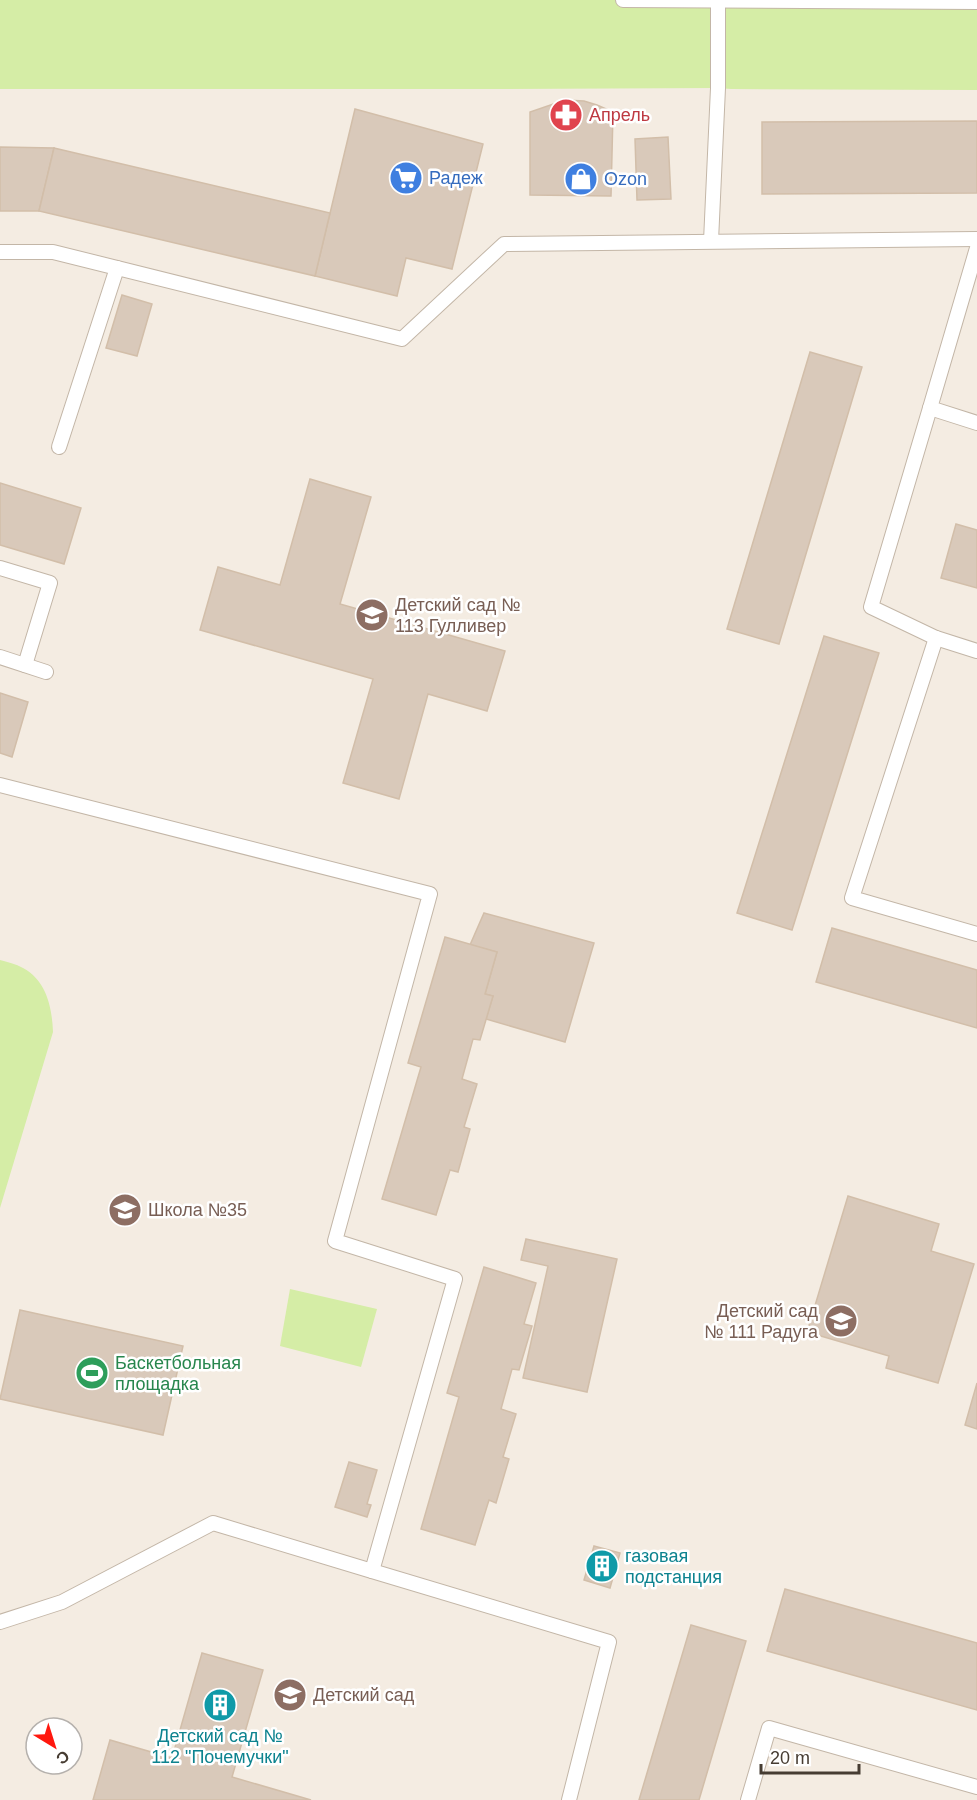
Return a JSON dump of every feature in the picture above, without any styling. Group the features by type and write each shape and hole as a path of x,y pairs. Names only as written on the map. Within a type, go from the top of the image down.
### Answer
{"lane":[{"path":"623,0 977,2"},
{"path":"711,241 718,88 718,0"},
{"path":"0,252 53,252 402,339 504,244 977,239"},
{"path":"977,248 871,607 936,638 977,651"},
{"path":"59,447 117,268"},
{"path":"930,408 977,423"},
{"path":"0,568 50,583 25,665"},
{"path":"936,638 852,898 977,934"},
{"path":"0,657 46,672"},
{"path":"0,785 430,894 335,1241 455,1279 372,1571"},
{"path":"0,1622 62,1602 213,1523 609,1642 569,1800"},
{"path":"748,1800 770,1728 977,1787"}],"green space":[{"path":"0,0 977,0 977,90 0,89"},
{"path":"0,960 23,968 38,980 47,996 53,1032 0,1208"},
{"path":"290,1289 377,1309 361,1367 280,1346"}],"building":[{"path":"565,100 584,101 613,112 611,196 530,195 530,112"},
{"name":"Радеж","path":"355,109 483,144 452,269 406,258 397,296 315,276"},
{"path":"977,121 977,193 762,194 762,122"},
{"path":"668,137 671,199 637,200 635,139"},
{"path":"0,147 54,148 39,211 0,211"},
{"path":"54,148 330,213 315,276 39,211"},
{"path":"122,295 152,304 137,356 106,348"},
{"path":"810,352 862,367 779,644 727,629"},
{"path":"310,479 371,497 340,604 505,651 487,711 428,694 399,799 343,783 373,679 200,630 218,567 280,585"},
{"path":"0,483 81,508 64,564 0,545"},
{"path":"956,524 977,530 977,588 941,578"},
{"path":"824,636 879,653 792,930 737,913"},
{"path":"0,693 28,702 12,757 0,753"},
{"path":"484,913 594,943 565,1042 486,1019 493,996 485,994 497,952 470,945"},
{"path":"832,928 977,970 977,1028 816,982"},
{"path":"445,937 497,952 485,994 493,996 480,1040 473,1039 462,1079 477,1084 464,1127 470,1129 458,1172 450,1170 436,1215 382,1199 421,1067 408,1063"},
{"path":"848,1196 939,1224 931,1251 974,1264 938,1383 886,1368 889,1356 807,1332"},
{"path":"526,1239 617,1259 587,1392 523,1378 548,1266 521,1260"},
{"path":"484,1267 536,1283 524,1324 532,1326 519,1370 512,1369 501,1409 516,1414 503,1457 509,1459 496,1503 489,1500 475,1545 421,1529 459,1397 447,1393"},
{"name":"Баскетбольная площадка","path":"20,1310 183,1346 163,1435 0,1399"},
{"path":"977,1383 977,1429 965,1425"},
{"path":"349,1462 377,1470 367,1504 371,1505 367,1517 335,1507"},
{"name":"газовая подстанция","path":"594,1546 620,1553 610,1588 584,1580"},
{"path":"785,1589 977,1643 977,1710 767,1651"},
{"path":"691,1625 746,1641 699,1800 639,1800"},
{"name":"Детский сад № 112 \"Почемучки\"","path":"202,1653 263,1670 232,1777 311,1800 93,1800 110,1740 172,1758"}],"place":[{"name":"Апрель","path":"566,115"},
{"name":"Радеж","path":"406,178"},
{"name":"Ozon","path":"581,179"},
{"name":"Детский сад № 113 Гулливер","path":"372,615"},
{"name":"Школа №35","path":"125,1210"},
{"name":"Детский сад № 111 Радуга","path":"841,1321"},
{"name":"Баскетбольная площадка","path":"92,1373"},
{"name":"газовая подстанция","path":"602,1566"},
{"name":"Детский сад","path":"290,1695"},
{"name":"Детский сад № 112 \"Почемучки\"","path":"220,1705"}]}
